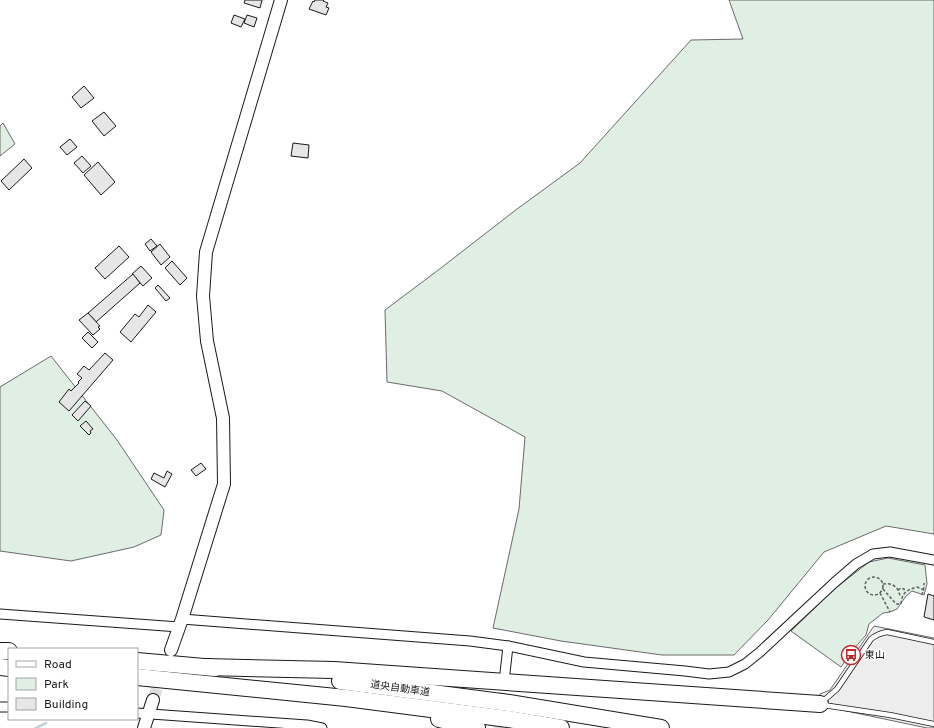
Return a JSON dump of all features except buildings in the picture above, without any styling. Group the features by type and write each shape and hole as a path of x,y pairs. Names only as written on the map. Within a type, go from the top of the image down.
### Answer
{"highway":[{"name":"道央自動車道","path":"138,661 205,666 357,683 486,700 661,728"},
{"path":"205,666 334,670 820,704"},
{"name":"道央自動車道","path":"138,677 346,698 508,719 561,728"},
{"path":"346,698 477,728"}],"street":[{"path":"171,650 181,623 224,484 223,418 207,341 203,296 206,252 281,0"},
{"path":"0,614 181,623 470,641 508,646 584,662 709,674 729,672 745,664 856,564 873,554 890,552 934,560"},
{"path":"505,673 508,646"},
{"path":"144,728 143,714 153,700"},
{"path":"143,714 307,725 322,728"}],"lane":[{"path":"820,704 837,689 871,639 877,635 887,632 934,642"},
{"path":"820,704 890,715 934,724"}],"path":[{"path":"876,577 881,580 883,584 883,588 880,593 875,595 869,594 866,589 866,583 870,578 876,577"},
{"path":"922,595 924,583"},
{"path":"883,584 893,584 900,595 903,595"},
{"path":"883,588 896,604 901,604 905,592 912,588 918,587 924,590"},
{"path":"898,590 901,588 904,589 905,592"},
{"path":"880,593 890,612"}],"green space":[{"path":"729,0 934,0 934,534 886,526 824,552 768,620 734,655 662,655 561,641 493,628 519,509 525,437 442,391 387,382 385,310 580,163 691,40 743,39"},
{"path":"3,123 15,144 0,156 0,126"},
{"path":"51,356 117,440 164,510 161,535 134,547 71,561 0,551 0,387"},
{"path":"888,558 925,565 927,584 924,595 912,591 906,596 897,609 883,613 869,624 866,635 841,667 791,631 833,590 869,562"}],"shaded area":[{"path":"874,626 934,638 934,728 927,728 818,705 820,694 830,690"}],"waterway":[{"path":"36,728 46,723"}],"tunnel":[{"path":"153,700 163,671"},
{"path":"498,728 505,678"}],"place":[{"name":"東山","path":"851,655"}]}
